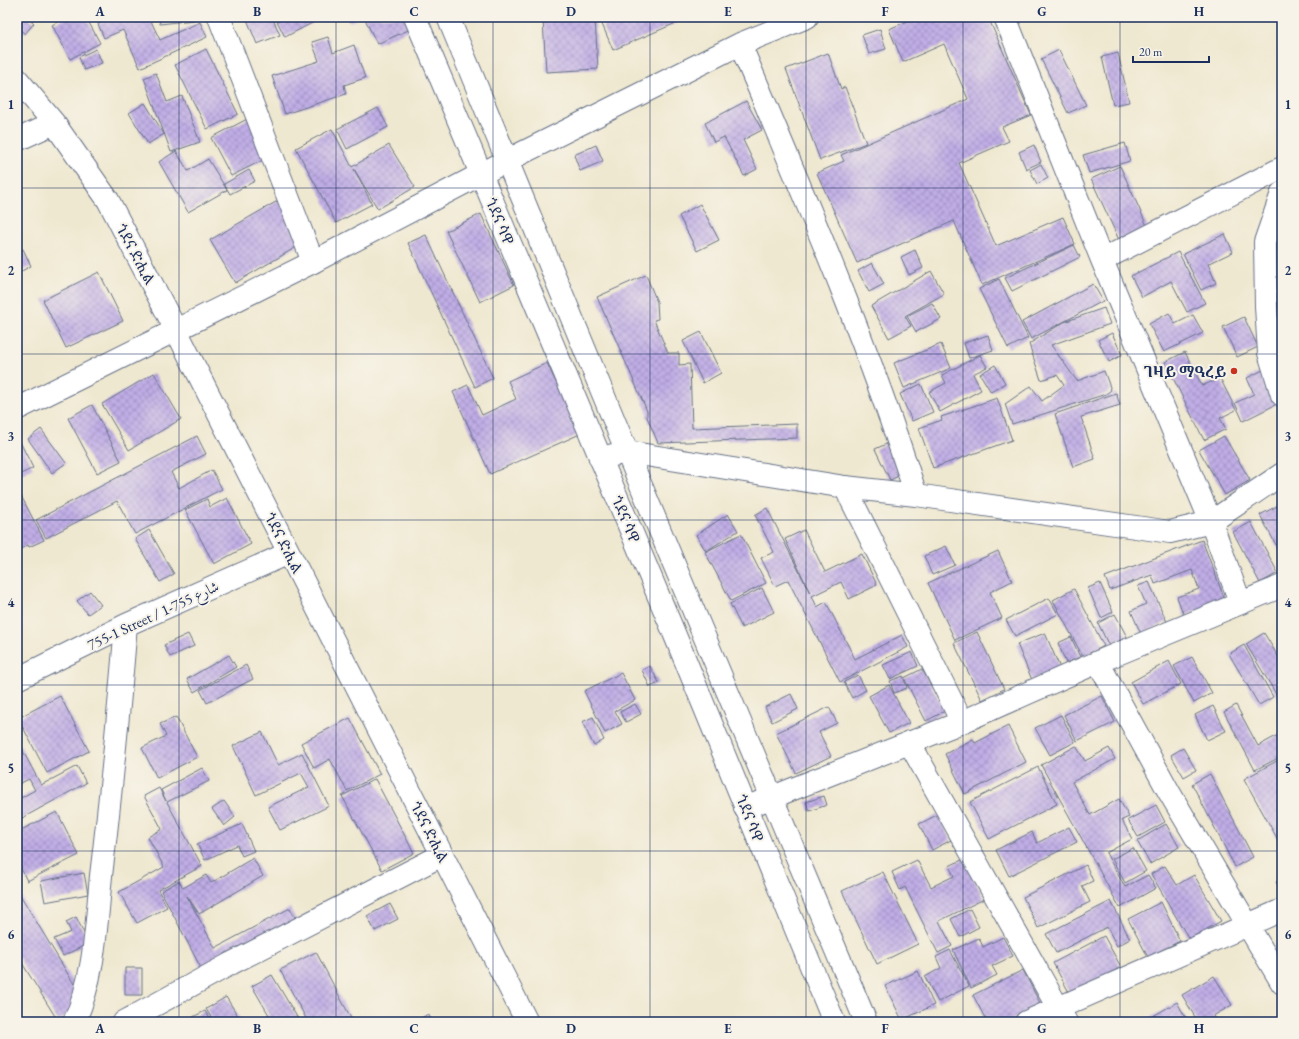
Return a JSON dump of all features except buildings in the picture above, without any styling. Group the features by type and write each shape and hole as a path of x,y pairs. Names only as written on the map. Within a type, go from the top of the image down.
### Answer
{"street":[{"path":"219,17 313,262"},
{"name":"ጎደና ሳዋ","path":"415,17 480,175 672,628 834,1022"},
{"name":"ጎደና ሳዋ","path":"448,17 627,452 866,1022"},
{"path":"17,409 313,262 508,160 740,44 807,17"},
{"path":"1005,17 1102,260 1211,522 1240,602"},
{"path":"740,44 833,263 893,421 916,495"},
{"name":"ጎደና ድሒል","path":"17,79 54,123 108,200 176,330 527,1022"},
{"path":"17,140 54,123"},
{"path":"1102,260 1282,168"},
{"path":"1282,193 1265,242 1266,306 1269,353 1282,395"},
{"path":"600,458 627,452 845,486 1170,532 1211,522 1282,474"},
{"path":"845,486 962,722"},
{"name":"755-1 Street / شارع 755-1","path":"17,679 126,625 289,553"},
{"path":"745,808 772,796 962,722 1098,662 1240,602 1282,586"},
{"path":"74,1022 80,1010 91,965 116,751 126,625"},
{"path":"1098,662 1169,792 1282,983"},
{"path":"909,742 1062,1015"},
{"path":"124,1022 232,963 442,855"},
{"path":"1026,1022 1062,1015 1282,910"}],"place":[{"name":"ገዛይ ማዓረይ","path":"1234,371"}]}
